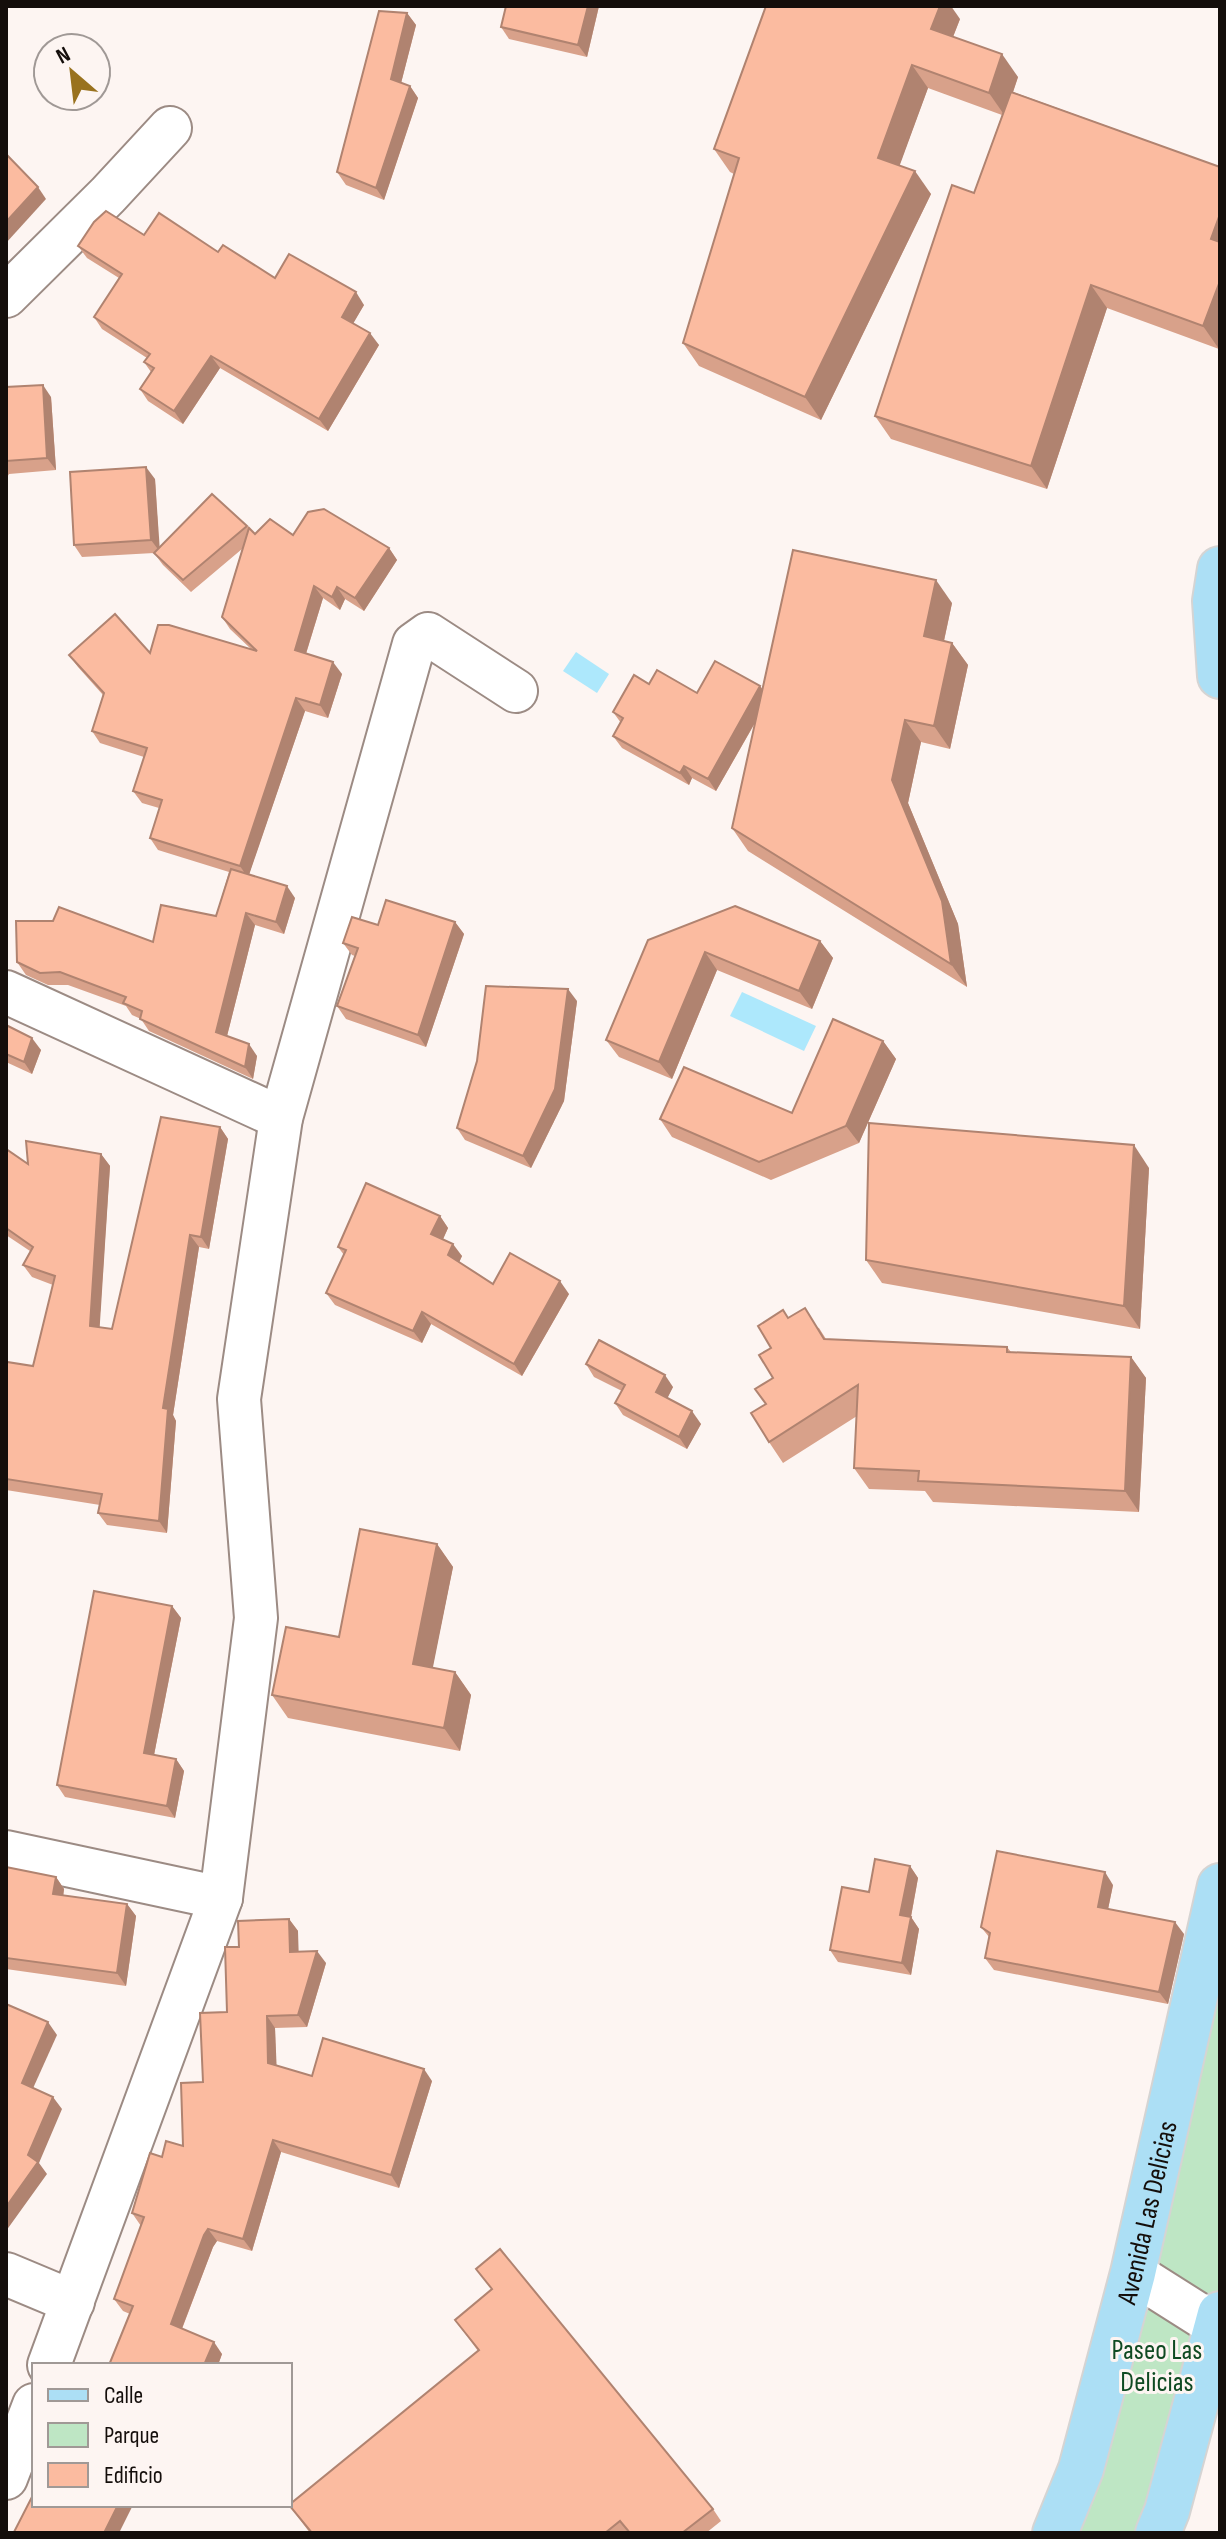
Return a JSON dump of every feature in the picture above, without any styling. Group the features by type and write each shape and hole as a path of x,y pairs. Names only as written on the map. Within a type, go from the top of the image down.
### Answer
{"main road":[{"path":"1220,569 1215,601 1220,676"},
{"name":"Avenida Las Delicias","path":"1055,2533 1081,2469 1133,2273 1220,1886"},
{"path":"1158,2533 1167,2511 1219,2323"}],"street":[{"path":"6,296 108,195 170,128"},
{"path":"50,2363 221,1898 256,1618 239,1399 281,1118 414,644 428,634 516,691"},
{"path":"6,992 281,1118"},
{"path":"6,1852 221,1898"},
{"path":"1133,2273 1219,2323"},
{"path":"6,2274 73,2302"},
{"path":"6,2478 32,2410"}],"green space":[{"name":"Paseo Las Delicias","path":"1220,1886 1220,2314 1158,2533 1055,2533"}],"water":[{"path":"576,652 609,674 597,693 563,671"},
{"path":"742,992 816,1026 804,1051 730,1016"}],"building":[{"path":"506,6 588,6 578,45 501,27"},
{"path":"766,6 940,6 931,29 1002,54 989,93 912,65 878,158 915,171 805,397 683,343 739,158 714,149"},
{"path":"379,11 407,13 391,79 410,86 376,188 337,172"},
{"path":"1011,92 1220,167 1220,214 1211,239 1220,242 1220,281 1203,326 1091,285 1031,466 875,416 952,185 974,193"},
{"path":"6,154 38,187 6,222"},
{"path":"106,211 144,235 159,213 218,252 223,245 275,278 289,254 356,292 342,317 370,333 319,419 211,356 174,411 140,389 154,368 144,362 150,354 94,317 122,274 78,246 94,222"},
{"path":"43,385 47,458 6,461 6,387"},
{"path":"146,467 151,540 74,545 70,472"},
{"path":"212,494 247,526 183,580 154,553"},
{"path":"324,509 389,548 355,598 337,587 332,597 314,586 295,650 333,662 320,705 296,698 240,866 150,838 162,800 133,791 147,748 92,731 104,693 69,655 115,614 150,653 158,625 169,625 257,651 222,617 249,528 255,534 270,519 293,535 308,512"},
{"path":"793,550 936,580 924,636 952,643 934,726 905,720 892,780 942,901 951,964 732,828"},
{"path":"715,661 760,686 708,779 684,766 680,773 613,736 623,718 613,712 634,675 649,684 657,670 697,693"},
{"path":"231,869 287,886 276,922 246,913 216,1032 249,1044 245,1067 140,1019 142,1011 123,1003 126,997 60,972 40,973 17,962 16,921 53,921 59,907 153,942 161,905 216,916"},
{"path":"386,900 455,922 418,1035 337,1006 358,948 343,943 352,917 378,925"},
{"path":"735,906 820,941 799,991 705,952 659,1062 606,1040 648,940"},
{"path":"486,986 568,989 555,1089 523,1156 457,1128 477,1061"},
{"path":"833,1019 883,1041 846,1126 759,1162 660,1119 684,1067 792,1113"},
{"path":"6,1025 32,1038 24,1062 6,1054"},
{"path":"161,1117 220,1127 201,1237 190,1235 163,1408 168,1409 159,1521 98,1513 102,1494 6,1479 7,1362 33,1366 55,1276 23,1265 33,1247 6,1228 6,1149 28,1164 26,1141 101,1154 90,1326 112,1329"},
{"path":"869,1123 1134,1145 1124,1306 866,1260"},
{"path":"366,1183 440,1216 431,1234 453,1244 448,1255 493,1284 510,1253 560,1281 514,1364 422,1312 413,1331 326,1293 346,1250 338,1247"},
{"path":"805,1308 824,1339 1007,1347 1007,1352 1131,1357 1125,1491 918,1481 919,1471 854,1468 858,1385 769,1442 751,1413 766,1404 755,1389 773,1378 759,1355 771,1348 758,1326 783,1310 788,1318"},
{"path":"599,1340 665,1375 656,1392 692,1411 679,1437 615,1403 625,1385 586,1364"},
{"path":"360,1529 437,1544 413,1664 455,1672 444,1728 272,1695 286,1627 339,1637"},
{"path":"94,1591 172,1606 144,1753 176,1759 167,1806 57,1785"},
{"path":"997,1851 1105,1872 1098,1907 1175,1922 1159,1992 985,1958 990,1933 981,1927"},
{"path":"875,1859 910,1866 900,1915 911,1917 902,1963 830,1950 842,1887 869,1892"},
{"path":"6,1867 56,1877 53,1894 127,1904 117,1973 6,1958"},
{"path":"289,1919 290,1952 317,1951 298,2015 267,2016 268,2063 312,2076 323,2038 424,2069 391,2175 273,2140 243,2239 208,2229 171,2324 214,2342 205,2363 110,2363 133,2306 114,2299 144,2217 132,2213 150,2153 162,2157 166,2141 183,2146 181,2083 203,2082 200,2013 227,2012 225,1947 239,1947 238,1921"},
{"path":"6,2004 48,2022 22,2083 53,2097 28,2155 38,2162 6,2207"},
{"path":"500,2249 713,2509 682,2533 630,2533 620,2521 605,2533 312,2533 291,2507 292,2503 479,2350 455,2320 492,2289 476,2269"},
{"path":"32,2497 32,2507 117,2507 104,2533 14,2532"}]}
